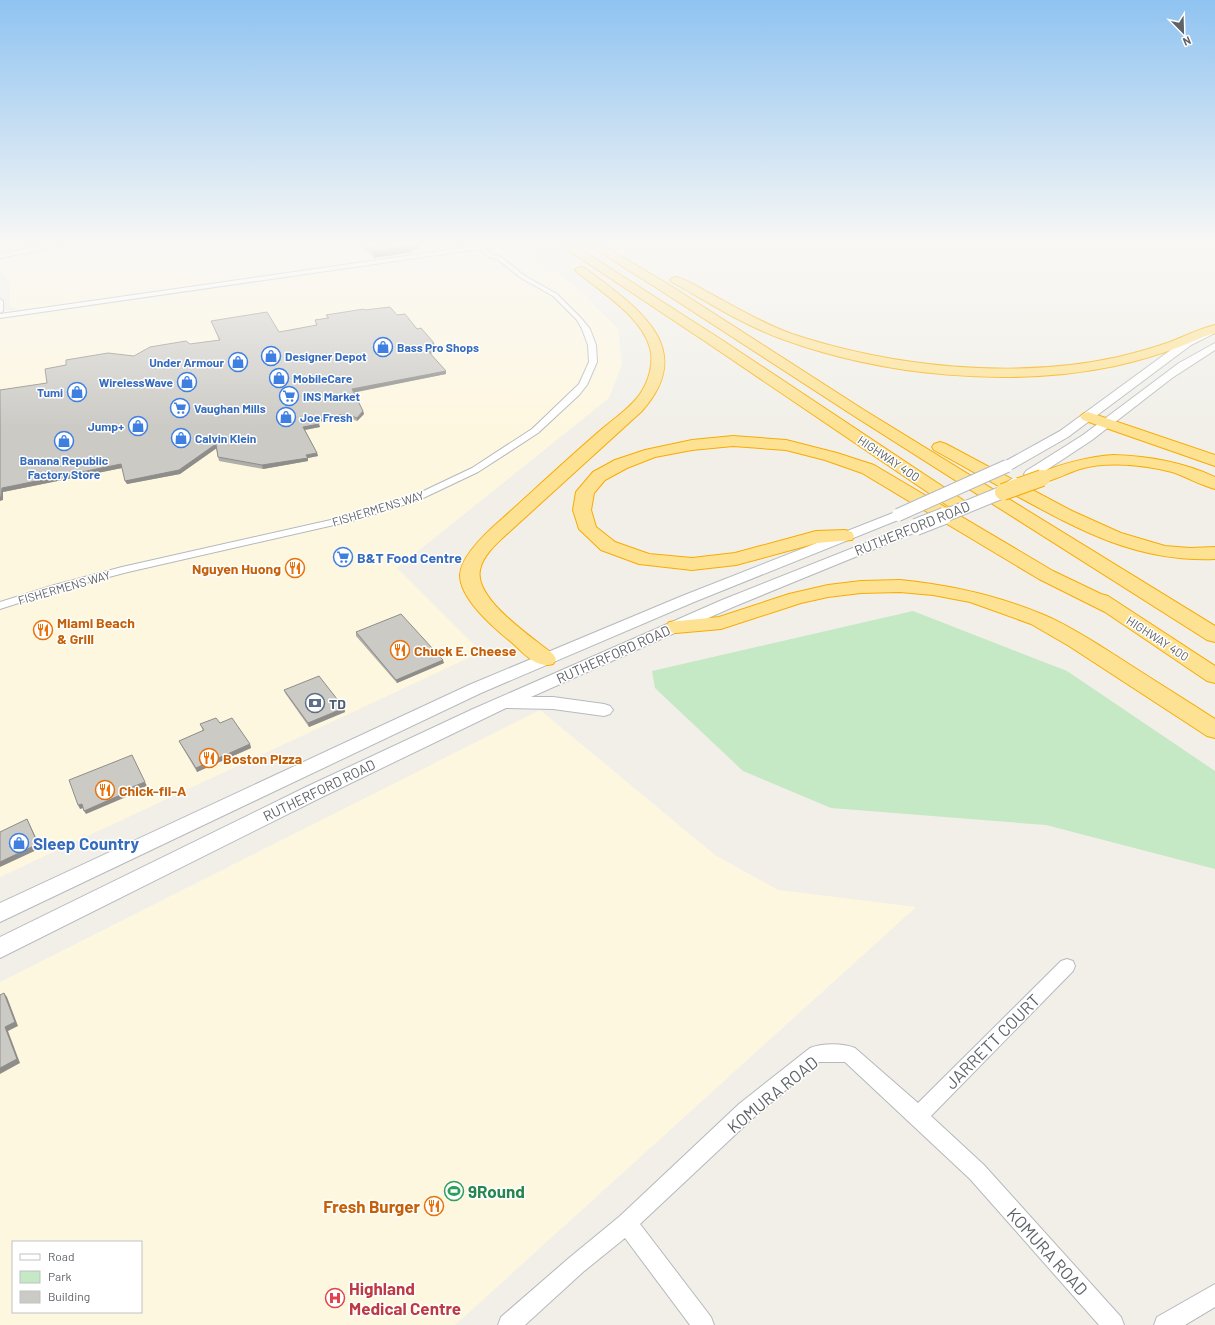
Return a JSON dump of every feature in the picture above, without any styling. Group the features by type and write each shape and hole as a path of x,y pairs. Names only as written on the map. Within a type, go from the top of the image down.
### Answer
{"highway":[{"path":"545,659 491,613 475,594 470,576 471,565 493,537 623,419 646,396 655,380 659,358 654,340 642,322 621,304"},
{"name":"HIGHWAY 400","path":"657,304 1215,676"},
{"name":"HIGHWAY 400","path":"689,304 859,413 1215,634"},
{"path":"722,304 758,323 786,335 831,350 901,364 987,371 1023,372 1061,370 1107,364 1170,346 1206,331 1215,329"},
{"path":"859,413 935,445 1043,504 1086,525 1120,539 1134,544 1177,553 1215,553"},
{"path":"1088,417 1215,461"},
{"path":"845,536 816,537 736,559 692,564 646,560 608,546 588,529 582,510 585,492 599,476 621,464 651,453 692,445 733,440 786,445 831,456 868,469 1046,575 1113,608"},
{"path":"1003,492 1037,476 1080,464 1106,461 1125,461 1166,466 1186,472 1215,484"},
{"path":"676,627 721,623 796,598 828,591 861,587 900,586 933,589 981,599 1038,620 1077,641 1215,730"}],"main road":[{"name":"RUTHERFORD ROAD","path":"0,913 475,689 898,515 1007,466 1064,434 1187,343 1215,329"},
{"path":"1037,476 1106,422 1192,359 1215,346"},
{"name":"RUTHERFORD ROAD","path":"0,948 306,796 503,703 756,592 1003,492"},
{"path":"545,659 572,672"},
{"path":"503,703 553,703 604,710"}],"street":[{"name":"FISHERMENS WAY","path":"0,316 85,304"},
{"name":"FISHERMENS WAY","path":"0,606 55,588 126,569 356,517 416,498 475,470 535,431 583,385 593,362 592,346 586,330 579,319 564,304"},
{"name":"JARRETT COURT","path":"918,1116 1067,966"},
{"name":"KOMURA ROAD","path":"509,1325 576,1265 628,1223 746,1111 816,1054 848,1054 918,1116 977,1172 1113,1325"},
{"path":"628,1223 703,1325"},
{"path":"1165,1325 1215,1295"}],"shaded area":[{"path":"10,304 593,304 618,329 622,364 609,398 397,568 481,652 0,877 0,312 19,309 10,307"},
{"path":"540,710 715,855 778,890 916,907 455,1325 0,1325 0,982"}],"green space":[{"path":"913,611 1067,671 1215,771 1215,869 1046,825 831,808 743,771 655,688 652,671"}],"building":[{"name":"Vaughan Mills","path":"390,307 397,315 405,314 417,329 421,328 434,343 430,344 435,350 428,351 446,371 352,389 363,411 357,418 346,414 317,419 319,424 303,427 317,453 306,455 308,458 262,465 218,457 216,444 179,470 125,481 121,464 2,488 0,497 0,390 47,383 45,369 66,365 66,360 108,353 134,356 150,347 186,341 190,344 220,340 211,321 267,312 279,332 317,325 315,320 329,318 326,315 364,309"},
{"name":"Chuck E. Cheese","path":"401,614 443,660 396,680 356,632"},
{"name":"TD","path":"319,676 344,708 308,723 284,690"},
{"name":"Boston Pizza","path":"216,718 220,723 232,718 250,744 196,768 179,741 204,730 200,724"},
{"name":"Chick-fil-A","path":"132,755 145,782 124,790 125,793 84,811 82,804 78,805 69,780"},
{"name":"Sleep Country","path":"27,819 38,844 0,862 0,832"},
{"path":"4,993 15,1022 5,1027 17,1059 0,1068 0,995"}],"place":[{"name":"Bass Pro Shops","path":"383,347"},
{"name":"Designer Depot","path":"271,356"},
{"name":"Under Armour","path":"238,362"},
{"name":"MobileCare","path":"279,378"},
{"name":"WirelessWave","path":"187,382"},
{"name":"Tumi","path":"77,392"},
{"name":"INS Market","path":"289,396"},
{"name":"Vaughan Mills","path":"180,408"},
{"name":"Joe Fresh","path":"286,417"},
{"name":"Jump+","path":"138,426"},
{"name":"Calvin Klein","path":"181,438"},
{"name":"Banana Republic Factory Store","path":"64,441"},
{"name":"B&T Food Centre","path":"343,557"},
{"name":"Nguyen Huong","path":"295,568"},
{"name":"Miami Beach & Grill","path":"43,630"},
{"name":"Chuck E. Cheese","path":"400,650"},
{"name":"TD","path":"315,703"},
{"name":"Boston Pizza","path":"209,758"},
{"name":"Chick-fil-A","path":"105,790"},
{"name":"Sleep Country","path":"19,843"},
{"name":"9Round","path":"454,1191"},
{"name":"Fresh Burger","path":"434,1206"},
{"name":"Highland Medical Centre","path":"335,1298"}]}
